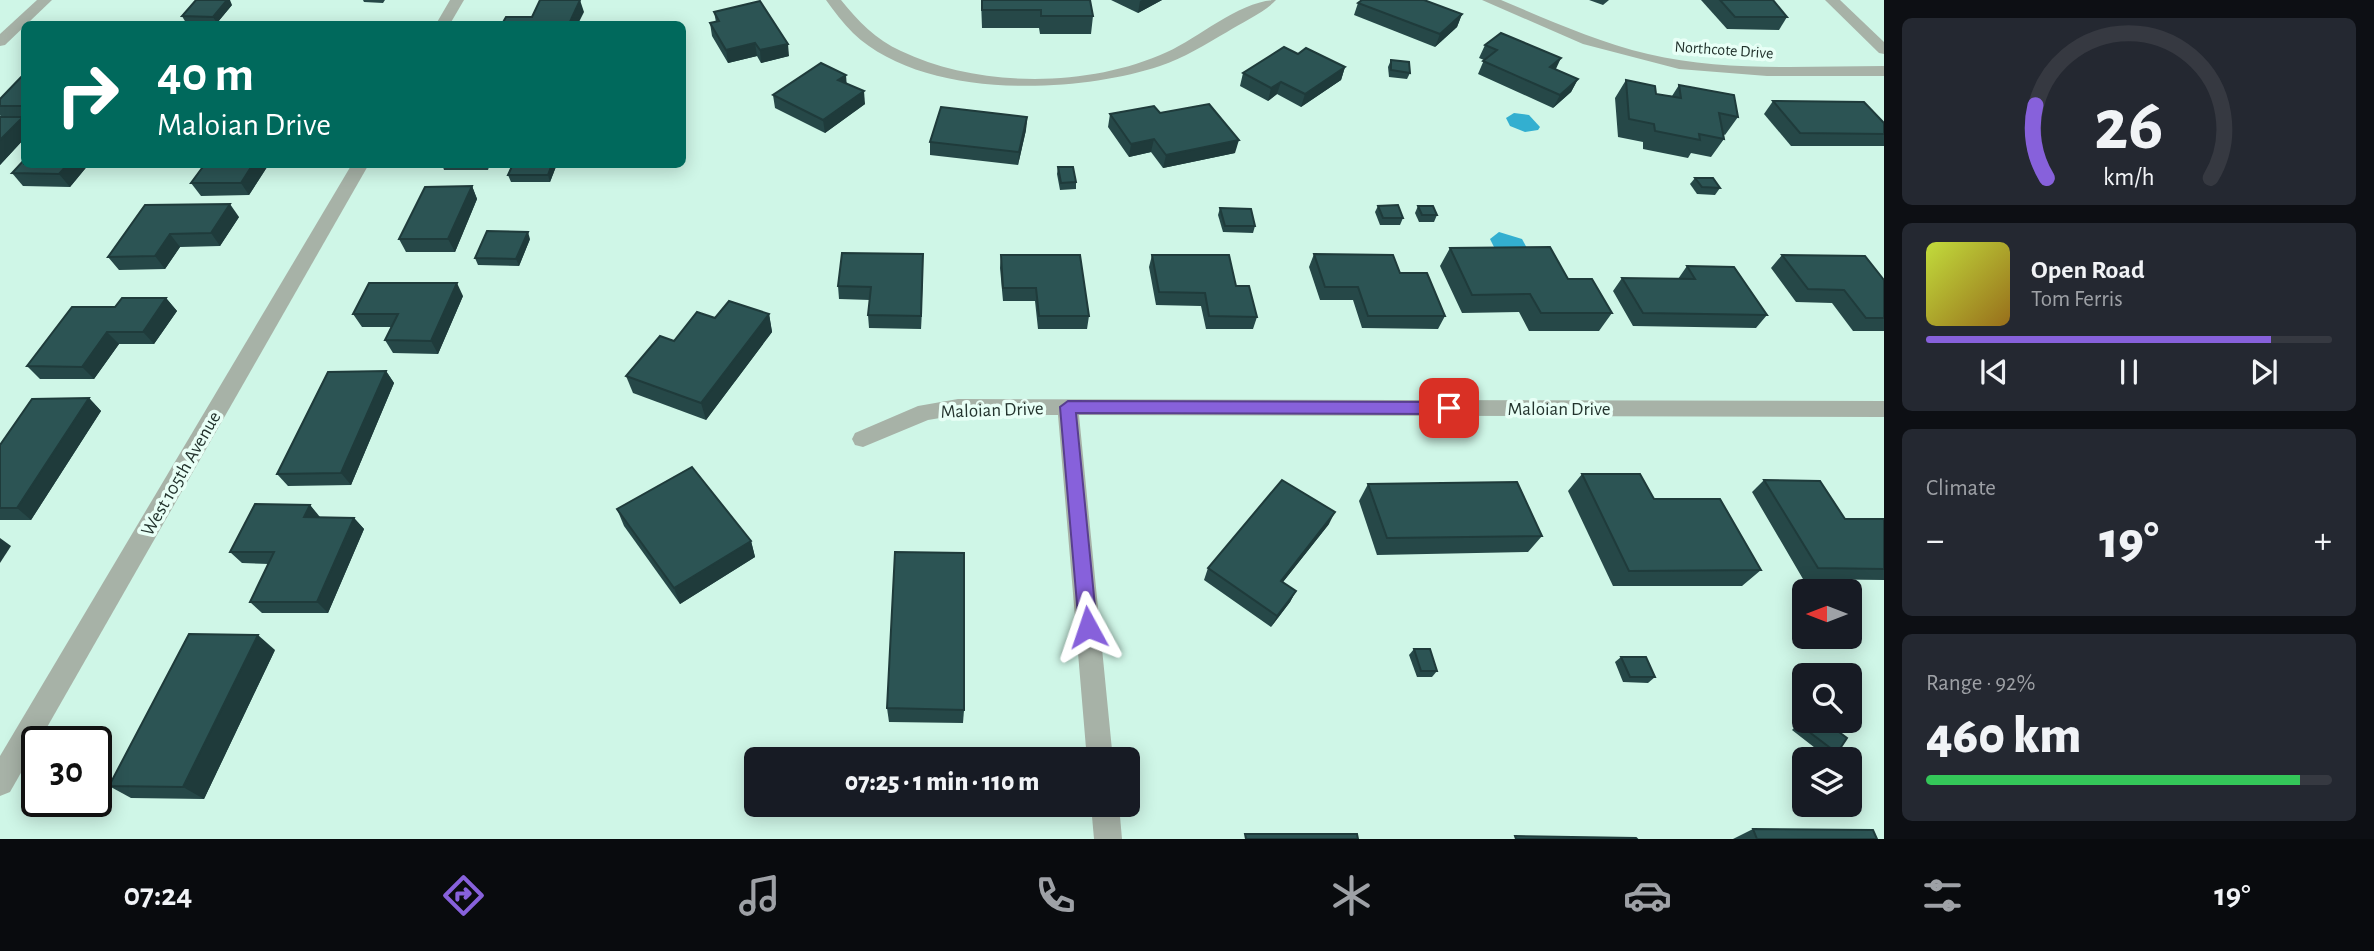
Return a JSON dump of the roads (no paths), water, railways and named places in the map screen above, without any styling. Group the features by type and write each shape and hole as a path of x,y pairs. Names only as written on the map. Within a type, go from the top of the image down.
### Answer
{"street":[{"path":"22,21 45,0"},
{"path":"445,21 457,0"},
{"path":"833,0 845,18 870,40 918,63 961,75 1035,82 1088,79 1155,63 1269,0"},
{"name":"Northcote Drive","path":"1489,0 1605,47 1676,65 1734,70 1884,71"},
{"path":"1832,0 1884,50"},
{"path":"0,42 21,22"},
{"name":"West 105th Avenue","path":"0,782 359,168"},
{"name":"Maloian Drive","path":"863,439 925,412 958,407 1884,409"},
{"path":"1068,407 1100,747"},
{"path":"1106,817 1108,839"}],"water":[{"path":"1514,113 1529,115 1540,127 1538,130 1525,132 1510,126 1506,118"},
{"path":"1499,232 1522,239 1528,250 1495,249 1490,239"}]}
